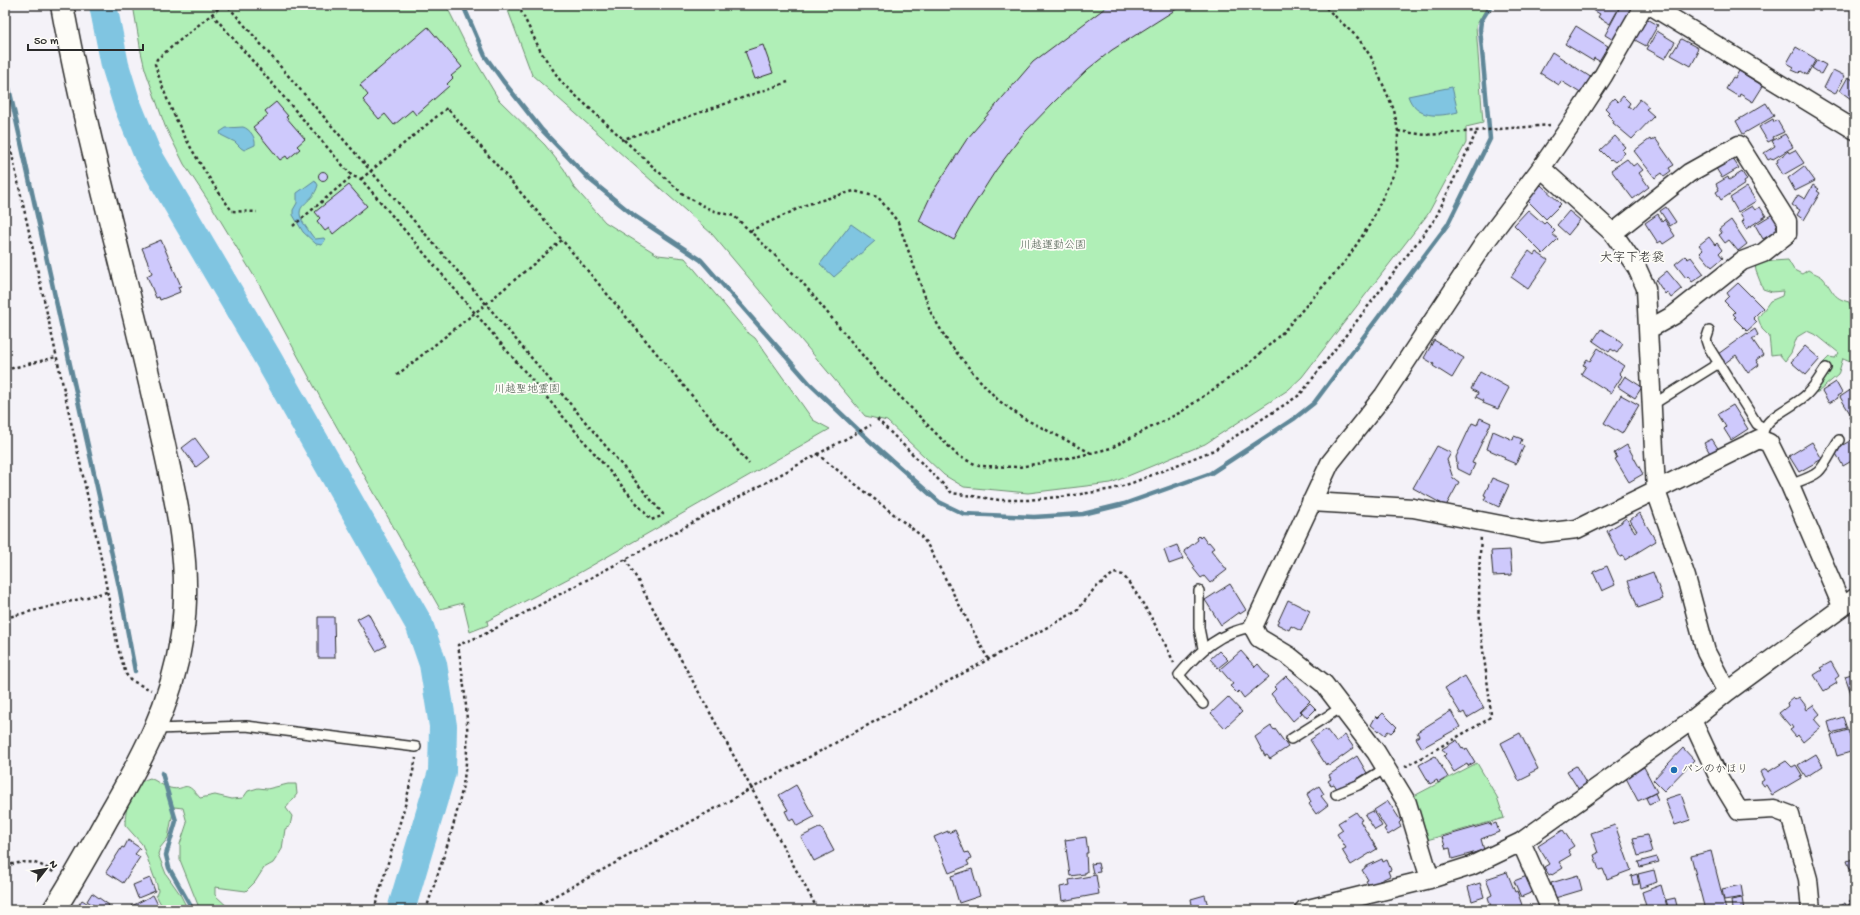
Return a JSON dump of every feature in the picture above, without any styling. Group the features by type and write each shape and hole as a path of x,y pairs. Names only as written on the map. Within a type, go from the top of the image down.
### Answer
{"street":[{"path":"54,910 139,765 156,729 169,694 182,636 185,597 181,531 145,357 74,70 62,5"},
{"path":"1430,879 1407,803 1376,752 1324,684 1289,656 1259,638 1253,626 1330,463 1384,395 1483,245 1569,128 1603,76 1644,5"},
{"path":"1650,5 1855,130"},
{"path":"1613,233 1689,173 1739,145 1788,221 1787,234 1763,253 1742,261 1674,315 1649,329"},
{"path":"1541,168 1613,233 1638,268 1646,288 1656,491 1686,577 1706,652 1727,692"},
{"path":"1304,910 1430,879 1471,866 1521,842 1692,720 1727,692 1848,602 1769,443 1763,434 1759,439 1577,530 1542,533 1413,508 1311,502"},
{"path":"1692,720 1719,778 1739,811 1774,809 1790,815 1808,879 1812,910"},
{"path":"1521,842 1551,910"}],"lane":[{"path":"1709,331 1706,340 1763,434"},
{"path":"1652,405 1719,363"},
{"path":"1763,434 1770,420 1806,395 1826,368"},
{"path":"1790,485 1818,472 1839,440"},
{"path":"1199,591 1198,628 1202,648"},
{"path":"1203,704 1179,675 1202,648 1240,628 1253,626"},
{"path":"1291,739 1342,707"},
{"path":"156,729 246,726 416,747"},
{"path":"1336,794 1388,772"}],"path":[{"path":"223,5 157,60 155,64 180,128 211,182 232,211 257,212"},
{"path":"212,14 352,176 361,179 651,520 662,516 663,514 486,304 228,5"},
{"path":"518,5 541,52 562,83 621,140 684,196 711,210 734,216 750,231 802,282 878,374 958,456 979,466 1019,467 1111,448 1181,412 1248,365 1283,332 1347,259 1370,224 1397,167 1398,131 1394,110 1371,57 1358,38 1323,5"},
{"path":"621,140 788,82"},
{"path":"361,179 447,108 562,240 749,464"},
{"path":"5,123 118,648 126,674 130,680 137,684 169,694"},
{"path":"1398,131 1426,135 1554,125 1569,128"},
{"path":"877,419 952,493 998,500 1028,500 1069,496 1113,489 1210,452 1298,396 1303,391 1435,219 1477,130"},
{"path":"293,226 352,176"},
{"path":"750,231 808,204 854,191 878,197 898,222 931,313 948,342 974,374 998,400 1023,418 1091,453"},
{"path":"397,374 475,313 562,240"},
{"path":"5,370 56,356"},
{"path":"426,910 455,817 466,763 467,724 458,645 483,635 626,559 871,425"},
{"path":"817,454 920,534 927,544 988,659"},
{"path":"1388,772 1488,720 1491,716 1488,678 1481,634 1478,577 1482,522"},
{"path":"626,559 818,910"},
{"path":"529,910 750,788 1077,611 1094,589 1114,573 1123,575 1130,584 1162,636 1179,675"},
{"path":"5,618 107,592"},
{"path":"374,910 406,802 416,759 416,747"},
{"path":"5,866 26,861 45,866 71,882"}],"green space":[{"name":"川越聖地霊園","path":"133,5 446,5 465,43 499,100 545,145 564,169 574,187 605,222 658,255 685,258 747,332 755,338 813,420 830,429 577,574 487,621 488,625 470,632 463,603 440,609 321,399 260,286 211,205 184,164 165,126 145,69"},
{"name":"川越運動公園","path":"506,5 1488,5 1476,26 1483,123 1466,127 1466,143 1428,214 1302,377 1288,390 1205,444 1111,483 1028,493 964,487 944,475 887,421 865,416 712,234 532,75"},
{"path":"1764,258 1773,261 1788,260 1794,270 1802,274 1808,270 1818,275 1823,278 1836,296 1849,302 1853,316 1855,317 1855,363 1843,358 1838,375 1818,392 1812,393 1821,379 1822,364 1829,357 1835,358 1839,353 1818,336 1807,331 1797,337 1791,353 1785,361 1779,354 1771,355 1769,336 1762,329 1758,318 1770,301 1782,296 1783,291 1772,292 1763,289 1755,264"},
{"path":"1477,763 1497,797 1504,818 1427,840 1412,797"},
{"path":"150,778 170,788 191,788 200,798 215,795 232,799 243,798 248,791 258,788 267,789 288,784 296,784 297,794 286,808 292,816 290,826 285,829 282,849 273,863 264,868 255,882 246,891 215,887 215,895 231,910 200,910 180,860 180,844 187,823 183,808 174,807 168,838 160,848 158,854 166,874 180,894 188,910 164,910 156,895 158,891 157,885 142,844 125,825 126,811 130,797 138,785"}],"water":[{"path":"1452,87 1458,112 1450,114 1436,115 1422,112 1416,109 1408,96"},
{"path":"243,127 250,132 255,142 255,145 244,150 235,142 221,135 220,132 226,128"},
{"path":"315,180 318,185 315,192 301,209 300,213 301,219 315,239 324,238 325,240 322,245 316,244 303,232 293,215 293,210 297,203 297,193"},
{"path":"851,224 875,241 834,277 820,264"}],"building":[{"path":"1109,5 1183,5 1112,50 1088,69 1054,102 1023,134 996,170 968,214 954,240 919,221 932,193 967,139 1033,62"},
{"path":"1584,5 1620,6 1610,24 1598,17 1600,14"},
{"path":"1621,5 1631,5 1629,7 1632,9 1615,41 1605,35"},
{"path":"1644,17 1658,25 1646,46 1635,40 1636,37 1634,36"},
{"path":"1576,26 1608,46 1599,61 1594,58 1593,61 1565,44"},
{"path":"428,27 462,67 451,76 453,78 447,84 449,86 416,115 412,110 394,125 385,114 379,119 363,100 368,95 360,85"},
{"path":"1657,31 1675,42 1665,59 1647,49"},
{"path":"1681,39 1698,48 1696,52 1698,53 1691,66 1671,55"},
{"path":"763,45 773,73 755,79 745,51"},
{"path":"1796,47 1816,59 1807,75 1801,71 1799,73 1792,70 1794,67 1787,63"},
{"path":"1552,52 1592,78 1582,94 1561,81 1559,85 1540,73"},
{"path":"1817,60 1826,65 1821,74 1812,68"},
{"path":"1833,70 1845,76 1835,94 1824,88"},
{"path":"1739,71 1763,86 1753,102 1740,94 1739,97 1726,89 1733,77 1735,78"},
{"path":"1848,77 1855,81 1855,102 1840,91"},
{"path":"1623,96 1630,103 1628,106 1632,109 1640,99 1649,107 1646,109 1654,116 1632,139 1613,123 1614,121 1607,114 1609,112 1605,108 1614,98 1618,102"},
{"path":"276,102 288,116 286,117 305,139 297,146 300,149 288,159 286,156 280,160 253,127 268,115 265,111"},
{"path":"1766,103 1774,116 1743,134 1736,121"},
{"path":"1773,119 1774,122 1777,120 1784,132 1773,137 1774,139 1768,142 1759,127"},
{"path":"1785,134 1793,147 1773,159 1768,160 1764,153 1775,146 1772,141"},
{"path":"1615,136 1625,147 1622,150 1625,153 1615,162 1611,159 1610,160 1600,150"},
{"path":"1655,138 1674,165 1669,168 1671,171 1664,176 1662,173 1655,178 1634,151 1650,139 1651,141"},
{"path":"1795,150 1804,163 1783,175 1776,163 1778,162 1777,160 1788,151 1789,153"},
{"path":"1730,155 1739,168 1722,178 1714,165"},
{"path":"1627,159 1633,166 1637,163 1643,170 1639,173 1649,187 1633,199 1611,170"},
{"path":"1804,166 1815,181 1795,191 1788,178"},
{"path":"321,172 325,172 327,176 325,180 321,180 319,178 319,174"},
{"path":"1742,172 1747,180 1744,182 1745,184 1721,200 1716,192 1719,190 1716,184 1728,177 1729,180"},
{"path":"349,185 367,206 333,234 329,228 325,231 317,221 320,218 315,212"},
{"path":"1541,185 1561,204 1546,219 1527,200"},
{"path":"1813,185 1819,189 1817,191 1820,193 1804,220 1797,215 1800,210 1792,205 1798,195 1805,199"},
{"path":"1747,187 1756,201 1738,212 1730,198"},
{"path":"1752,206 1755,210 1760,207 1766,216 1746,229 1742,222 1744,220 1740,213"},
{"path":"1666,207 1676,222 1670,226 1660,211"},
{"path":"1528,210 1544,224 1546,222 1555,231 1552,234 1558,239 1543,254 1514,225"},
{"path":"1569,211 1580,220 1568,235 1557,225"},
{"path":"1776,212 1782,222 1776,226 1778,230 1763,239 1755,225"},
{"path":"1658,214 1662,221 1664,219 1675,236 1663,244 1661,241 1658,243 1645,223"},
{"path":"1731,220 1747,244 1738,251 1729,240 1725,243 1719,235 1722,233 1719,229"},
{"path":"1709,237 1715,245 1717,243 1722,250 1719,253 1723,258 1712,267 1700,253 1703,250 1699,245"},
{"path":"161,240 181,286 178,287 180,292 160,300 159,297 156,298 147,276 152,273 142,248"},
{"path":"1529,251 1534,255 1536,252 1548,260 1528,289 1511,277"},
{"path":"1685,256 1688,259 1691,257 1704,274 1692,282 1688,276 1686,278 1675,264"},
{"path":"1667,271 1682,289 1671,298 1667,292 1665,294 1656,280"},
{"path":"1738,283 1763,308 1753,318 1757,322 1747,331 1734,318 1736,317 1733,314 1735,312 1724,301 1729,296 1727,293"},
{"path":"1601,329 1618,339 1617,340 1623,344 1617,353 1611,349 1609,352 1593,341"},
{"path":"1755,329 1758,335 1752,339 1763,355 1756,360 1759,365 1748,373 1736,355 1725,363 1718,354"},
{"path":"1434,340 1464,358 1452,378 1433,366 1434,364 1424,358"},
{"path":"1805,346 1820,359 1806,375 1791,362"},
{"path":"1598,348 1624,366 1619,373 1622,376 1611,393 1581,374 1586,366 1583,365 1587,359 1590,361"},
{"path":"1480,372 1509,388 1498,409 1483,403 1484,401 1476,397 1478,393 1471,389"},
{"path":"1625,376 1642,387 1635,398 1618,387"},
{"path":"1836,382 1842,393 1837,396 1838,398 1829,403 1822,391"},
{"path":"1855,387 1855,427 1849,417 1851,415 1840,397"},
{"path":"1621,395 1639,405 1622,434 1604,423"},
{"path":"1733,405 1748,429 1731,440 1724,429 1726,427 1718,414"},
{"path":"1480,418 1491,423 1472,463 1475,464 1470,475 1458,469 1456,457 1472,423 1477,425"},
{"path":"1493,431 1513,440 1514,436 1522,439 1520,444 1524,446 1516,464 1487,449"},
{"path":"195,438 209,457 196,467 182,448"},
{"path":"1855,438 1855,459 1843,466 1834,450"},
{"path":"1712,439 1719,450 1711,455 1704,443"},
{"path":"1812,442 1822,459 1799,472 1789,456"},
{"path":"1627,445 1643,474 1629,482 1615,459 1617,458 1614,453"},
{"path":"1437,446 1451,453 1447,460 1453,478 1459,482 1446,506 1413,488"},
{"path":"1492,478 1509,485 1499,507 1484,500 1486,496 1484,495"},
{"path":"1639,513 1656,541 1625,560 1623,556 1620,557 1607,531 1626,518 1635,532 1637,531 1630,520"},
{"path":"1199,536 1200,538 1202,536 1207,543 1209,542 1214,548 1211,550 1227,570 1210,583 1204,576 1201,578 1193,568 1195,567 1184,551 1198,540 1197,538"},
{"path":"1177,545 1183,559 1169,564 1164,550"},
{"path":"1510,550 1512,575 1493,576 1491,551"},
{"path":"1607,566 1615,585 1602,591 1593,572"},
{"path":"1653,572 1663,599 1638,608 1628,581"},
{"path":"1230,584 1246,610 1240,614 1239,612 1221,625 1205,600"},
{"path":"1288,600 1310,611 1301,631 1291,626 1289,630 1277,624"},
{"path":"368,613 386,646 376,651 357,619"},
{"path":"318,617 334,617 335,658 318,658"},
{"path":"1219,651 1228,660 1218,668 1210,659"},
{"path":"1241,651 1255,667 1258,664 1269,677 1244,698 1239,691 1237,693 1230,686 1233,684 1220,669"},
{"path":"1831,662 1839,676 1835,679 1837,683 1824,691 1814,675 1822,670 1820,668"},
{"path":"1855,673 1855,705 1845,676"},
{"path":"1286,676 1310,701 1300,711 1302,713 1293,721 1271,694 1276,689 1274,687"},
{"path":"1465,676 1484,708 1467,718 1464,712 1461,714 1445,688"},
{"path":"1228,697 1242,712 1225,728 1211,713"},
{"path":"1799,697 1806,706 1806,710 1813,705 1820,714 1814,719 1821,727 1803,742 1798,735 1796,737 1790,730 1793,728 1779,713 1788,706 1787,703 1793,698 1795,700"},
{"path":"1310,703 1316,709 1307,718 1301,711"},
{"path":"1451,711 1460,727 1422,748 1416,738 1419,736 1417,732"},
{"path":"1383,713 1397,727 1391,733 1388,731 1385,735 1371,725 1376,716 1378,718"},
{"path":"1843,717 1847,729 1831,733 1828,722"},
{"path":"1271,726 1274,730 1275,729 1288,747 1270,759 1267,755 1265,756 1255,737"},
{"path":"1326,729 1336,742 1345,735 1354,748 1329,766 1327,763 1326,765 1310,740"},
{"path":"1848,730 1854,751 1837,756 1831,735"},
{"path":"1520,733 1538,769 1530,773 1531,775 1519,781 1501,743"},
{"path":"1457,740 1462,748 1463,747 1465,750 1467,749 1475,762 1468,766 1467,764 1454,772 1444,756 1446,754 1442,749"},
{"name":"パンのかほり","path":"1683,748 1694,760 1664,791 1653,780"},
{"path":"1816,754 1823,766 1806,777 1798,765"},
{"path":"1357,756 1367,773 1342,788 1341,786 1337,789 1334,784 1331,785 1328,781 1331,779 1329,775"},
{"path":"1435,756 1448,777 1438,783 1437,780 1430,784 1419,765"},
{"path":"1786,761 1792,767 1796,765 1802,775 1800,776 1801,778 1772,795 1766,785 1764,786 1761,782 1764,780 1760,772 1766,769 1768,772"},
{"path":"1576,766 1587,785 1579,790 1567,771"},
{"path":"1644,767 1657,792 1638,801 1626,778"},
{"path":"796,785 814,817 797,826 793,819 790,821 785,811 788,810 779,795"},
{"path":"1319,786 1324,794 1321,796 1328,805 1316,814 1309,804 1311,802 1307,794"},
{"path":"1655,793 1658,800 1649,804 1646,798"},
{"path":"1681,794 1690,820 1675,825 1665,799"},
{"path":"1388,801 1401,821 1399,823 1401,827 1388,835 1384,829 1386,828 1374,810"},
{"path":"1373,811 1382,826 1375,830 1365,815"},
{"path":"1356,812 1362,820 1360,821 1377,849 1351,865 1342,850 1346,848 1337,834 1343,830 1338,823"},
{"path":"1491,823 1491,825 1496,823 1499,832 1481,839 1484,850 1452,859 1450,848 1446,849 1442,837"},
{"path":"1615,825 1631,870 1607,879 1603,869 1599,870 1594,855 1598,853 1591,833"},
{"path":"821,827 834,851 814,861 801,837"},
{"path":"955,830 965,853 968,852 971,859 967,861 969,865 949,873 934,837 948,831 948,833"},
{"path":"1563,830 1574,846 1568,850 1571,855 1559,862 1563,868 1552,875 1549,875 1544,867 1549,864 1538,846"},
{"path":"1647,835 1652,852 1638,856 1633,838"},
{"path":"1086,837 1088,853 1086,853 1087,872 1085,872 1085,874 1070,876 1065,840"},
{"path":"128,840 140,848 135,854 140,857 123,883 106,872 122,847 124,848"},
{"path":"1711,851 1726,910 1705,910 1691,856"},
{"path":"1657,857 1659,862 1640,867 1638,862"},
{"path":"1855,858 1855,882 1847,861"},
{"path":"1382,859 1383,862 1387,860 1391,870 1388,871 1390,876 1369,886 1366,881 1368,880 1362,870"},
{"path":"1098,863 1100,872 1093,873 1091,864"},
{"path":"972,869 980,896 959,903 951,876"},
{"path":"1654,870 1657,882 1641,888 1638,874"},
{"path":"1507,872 1515,892 1517,891 1522,905 1507,910 1495,910 1493,906 1491,907 1488,897 1492,895 1486,879"},
{"path":"1637,874 1639,884 1633,885 1631,876"},
{"path":"1096,875 1099,894 1062,901 1060,887 1070,885 1069,880"},
{"path":"1578,875 1582,890 1555,898 1551,883"},
{"path":"1527,876 1533,892 1521,897 1514,881"},
{"path":"150,878 155,891 138,898 133,885"},
{"path":"1480,883 1484,897 1472,901 1468,887"},
{"path":"1661,885 1668,910 1647,910 1642,892"},
{"path":"1741,885 1743,897 1724,900 1722,889"},
{"path":"92,893 109,905 106,910 101,910 87,901"},
{"path":"153,895 160,909 134,910 132,906"},
{"path":"1205,895 1209,910 1193,910 1191,899"},
{"path":"1675,898 1678,910 1669,910 1666,900"},
{"path":"1742,898 1744,910 1732,910 1731,900"},
{"path":"1855,898 1855,910 1850,910 1848,905 1851,903 1849,901"},
{"path":"82,900 98,910 75,910"},
{"path":"1845,903 1848,910 1831,910"},
{"path":"1168,906 1169,910 1154,910"}],"waterway":[{"path":"103,5 115,65 127,104 147,153 266,355 419,624 433,664 443,726 442,772 401,910"},
{"path":"463,5 485,56 541,129 589,179 636,217 701,260 810,384 871,442 939,502 964,514 1034,517 1083,514 1124,504 1211,473 1295,418 1314,403 1448,224 1490,139 1480,29 1481,21 1491,5"},
{"path":"5,70 120,591 135,671"},
{"path":"162,773 176,821 166,855 169,868 193,910"}],"place":[{"name":"パンのかほり","path":"1674,770"}],"district":[{"name":"大字下老袋","path":"1632,258"}]}
